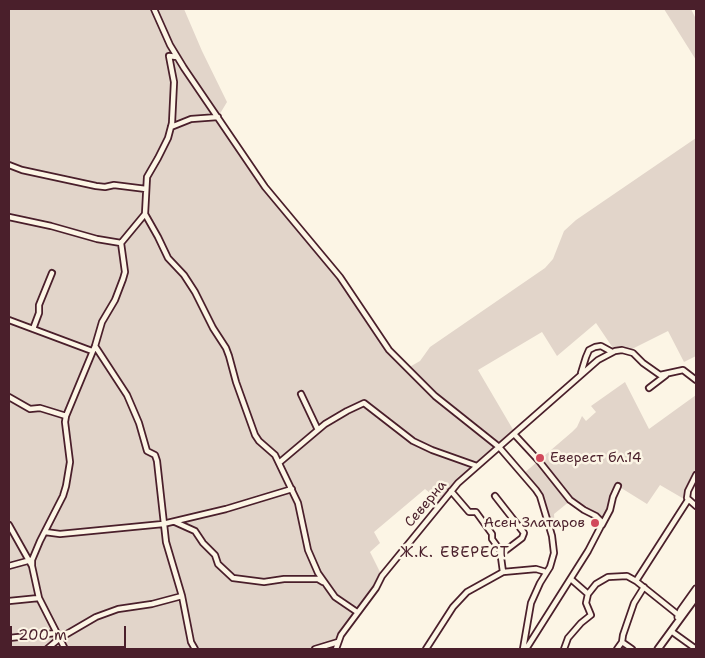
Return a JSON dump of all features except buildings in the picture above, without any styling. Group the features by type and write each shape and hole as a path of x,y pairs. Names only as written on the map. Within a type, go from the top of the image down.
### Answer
{"street":[{"path":"154,9 177,57 276,202 340,277 389,350 428,389 499,447 540,496 554,547 552,562 531,603 525,649"},
{"path":"177,57 169,56 174,82 171,125 165,145 147,177 145,214 152,224 168,258 184,275 195,292 213,328 226,348 254,434 259,441 275,454 298,503 312,562 335,598 358,612"},
{"path":"171,125 191,119 218,117"},
{"path":"9,165 22,170 86,184 146,189"},
{"path":"31,562 66,486 70,462 65,422 66,416 95,346 102,322 115,300 123,280 121,243 145,214"},
{"path":"9,217 97,239 121,243"},
{"path":"33,328 39,313 39,306 52,273"},
{"path":"9,320 92,351"},
{"path":"95,346 127,395 139,423 147,451 155,455 161,489 163,524 168,554 174,566 191,642 195,649"},
{"path":"581,374 590,350 601,346 612,352 622,350 633,353 660,376 684,370 696,378"},
{"name":"Северна","path":"336,649 338,642 376,588 382,576 451,491 581,374 598,360 612,352"},
{"path":"649,388 666,375"},
{"path":"301,394 318,430"},
{"path":"9,397 30,409 40,408 66,416"},
{"path":"280,462 318,430 347,411 365,403 413,441 477,466"},
{"path":"514,434 570,500 596,516 601,521 601,526"},
{"path":"636,581 688,500 688,490 696,476"},
{"path":"525,649 572,580 610,510 618,486"},
{"path":"45,532 60,534 182,521 257,500 288,488 292,489"},
{"path":"451,491 469,512 476,512 492,534 492,539 500,550 503,572"},
{"path":"495,496 524,533 522,538 501,554"},
{"path":"688,500 696,506"},
{"path":"174,522 194,531 215,555 218,564 233,578 264,582 284,579 318,579 324,582"},
{"path":"9,525 31,562 39,598 65,649"},
{"path":"9,566 31,562"},
{"path":"426,649 453,607 467,592 503,572 536,568 546,572"},
{"path":"564,649 568,638 581,622 591,615 586,603 588,594 596,584 608,577 622,575 636,581 680,616"},
{"path":"572,580 588,594"},
{"path":"617,649 622,642 628,618 644,587"},
{"path":"658,649 673,629 696,589"},
{"path":"48,649 60,638 96,617 118,609 152,604 182,596"},
{"path":"680,616 696,597"},
{"path":"9,601 39,598"},
{"path":"673,629 696,649"},
{"path":"9,638 56,633"},
{"path":"315,649 338,642"},
{"path":"622,642 632,649"}],"shaded area":[{"path":"9,9 184,9 227,102 218,117 265,187 340,277 360,309 406,369 420,361 430,347 545,268 553,259 564,231 576,220 696,138 696,356 684,362 668,331 628,351 615,351 596,323 557,356 542,332 478,370 515,433 458,483 442,503 425,489 374,532 380,543 370,552 382,576 341,635 336,649 9,649"},
{"path":"664,9 691,9 696,19 696,60"},
{"path":"625,382 649,429 696,395 696,475 684,499 660,485 647,504 618,486 601,521 570,501 554,514 555,534 552,536 540,496 523,474 572,432 577,427 582,416 586,421 596,412 591,406"}],"place":[{"name":"Еверест бл.14","path":"540,458"},
{"name":"Асен Златаров","path":"595,523"}],"district":[{"name":"Ж.К. ЕВЕРЕСТ","path":"455,553"}]}
